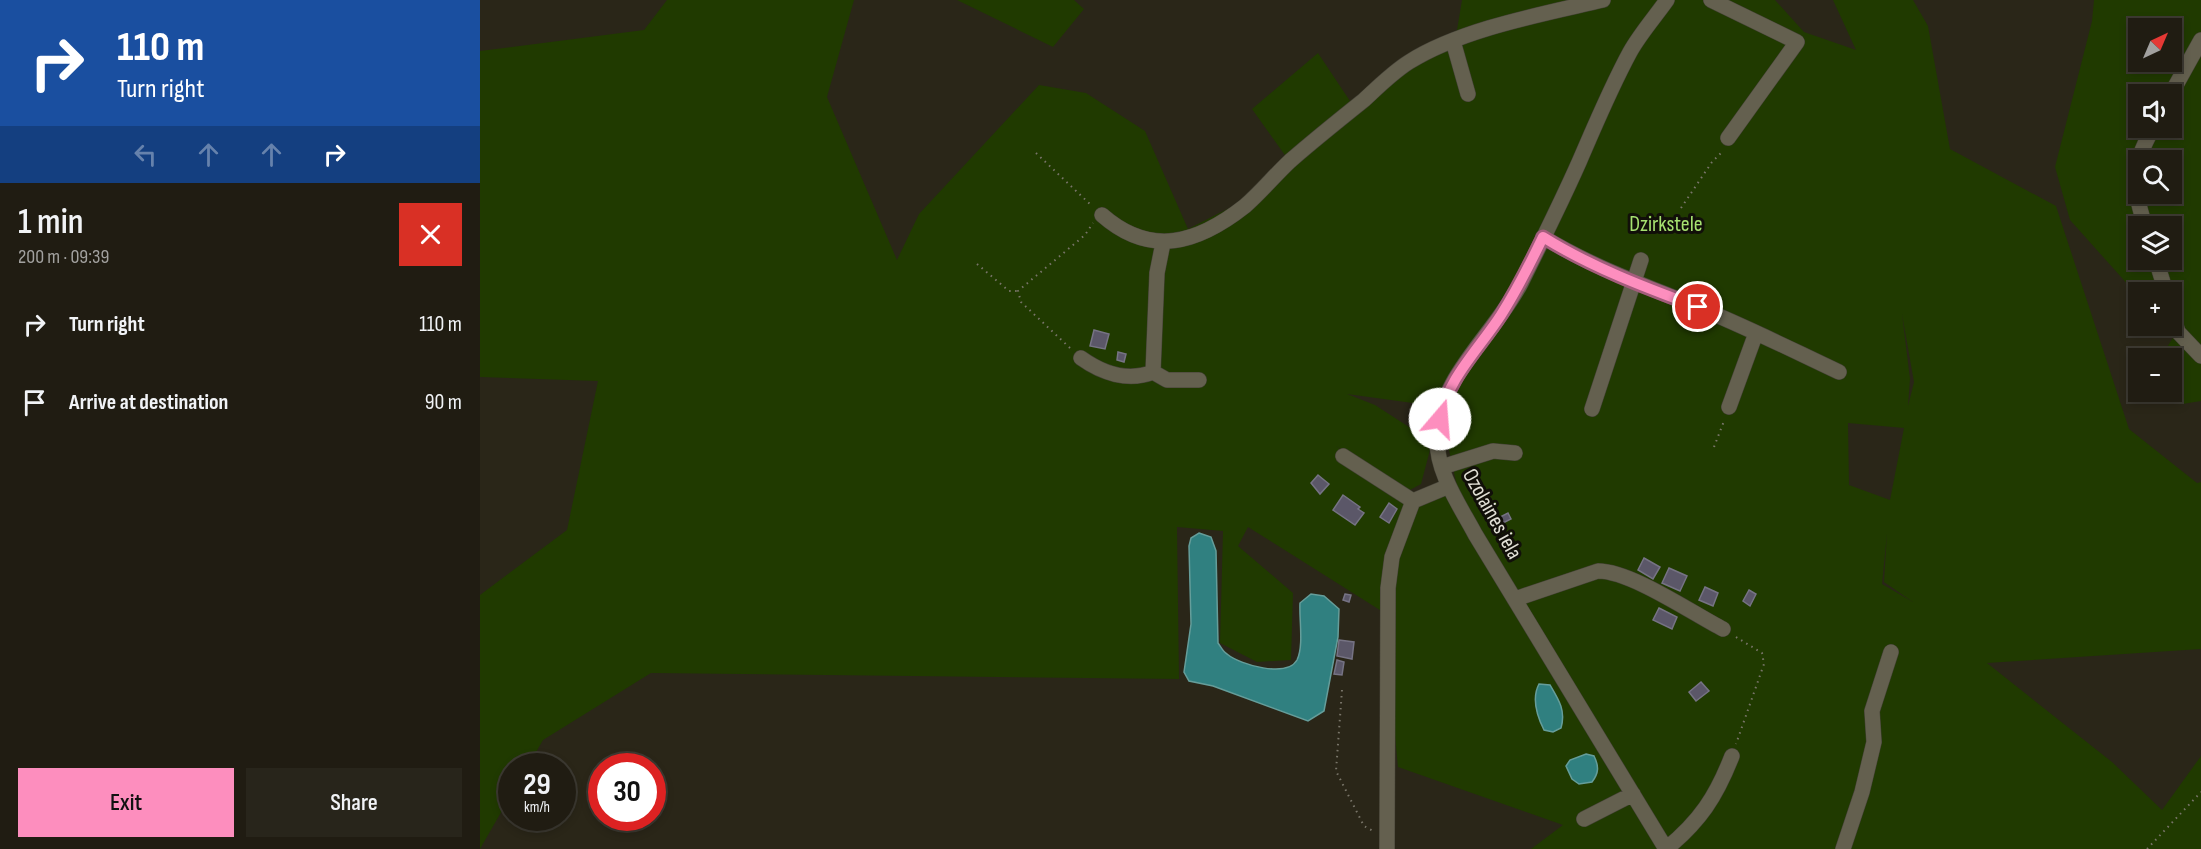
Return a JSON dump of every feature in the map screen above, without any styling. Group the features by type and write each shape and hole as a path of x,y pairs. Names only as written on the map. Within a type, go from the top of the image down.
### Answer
{"street":[{"path":"1102,215 1116,228 1137,238 1163,243 1200,233 1246,205 1290,161 1408,62 1453,41 1524,19 1603,0"},
{"name":"Ozolaines iela","path":"1666,849 1449,486 1442,467 1437,438 1443,401 1465,363 1520,285 1607,96 1631,50 1667,0"},
{"path":"1711,0 1797,42 1728,138"},
{"path":"2177,84 2201,40"},
{"path":"1453,41 1468,94"},
{"path":"2142,216 2133,172 2147,138"},
{"path":"1543,237 1567,252 1633,283 1698,307 1839,372"},
{"path":"1153,372 1157,273 1163,243"},
{"path":"1592,409 1625,315 1641,260"},
{"path":"1729,407 1756,333"},
{"path":"2182,336 2201,356"},
{"path":"1081,358 1099,371 1139,378 1153,372"},
{"path":"1153,372 1167,380 1199,380"},
{"path":"1442,467 1493,451 1515,453"},
{"path":"1342,456 1413,501"},
{"path":"1387,849 1388,588 1392,557 1413,501 1449,486"},
{"path":"1515,599 1598,571 1609,571 1630,579 1723,629"},
{"path":"1843,849 1862,792 1874,742 1872,711 1891,652"},
{"path":"1666,849 1687,831 1705,810 1720,788 1732,756"},
{"path":"1584,819 1633,794"}],"path":[{"path":"1681,208 1712,162 1725,150 1728,138"},
{"path":"977,264 1009,291 1018,291 1085,235 1102,215 1036,153"},
{"path":"1018,291 1021,302 1081,358"},
{"path":"1714,447 1729,407"},
{"path":"1723,629 1762,653 1764,664 1732,756"},
{"path":"1342,690 1336,771 1364,826 1372,831 1387,827"},
{"path":"2147,849 2201,792"}],"green space":[{"name":"Dzirkstele","path":"667,0 854,0 827,97 897,260 919,214 1039,85 1086,93 1145,131 1188,229 1241,202 1287,158 1252,109 1318,53 1350,101 1457,30 1462,0 1775,0 1804,32 1856,50 1833,0 1913,0 1928,26 1950,149 2056,206 2129,429 2197,483 2201,482 2201,649 1987,663 2112,762 2162,810 2201,756 2201,849 1531,849 1563,825 1398,767 1383,612 1248,527 1238,546 1293,593 1291,660 1257,662 1220,643 1223,531 1177,527 1179,679 651,673 543,740 536,753 498,753 498,818 480,849 480,595 567,530 598,381 480,377 480,51 644,30","holes":["1902,314 1914,382 1908,406 1910,379","1347,394 1449,408 1445,432 1457,486 1412,504 1336,446 1408,491 1421,484 1430,450 1409,427 1375,405","1848,423 1904,428 1890,500 1849,485","1887,533 1884,582 1913,602 1882,584"]},
{"path":"957,0 1074,0 1084,9 1053,47"},
{"path":"2094,0 2201,0 2201,401 2182,404 2180,402 2182,402 2182,348 2166,348 2174,336 2182,336 2182,282 2128,282 2128,285 2070,220 2055,167 2092,21"}],"water":[{"path":"1199,533 1211,537 1216,551 1218,643 1224,652 1233,658 1263,668 1284,668 1292,665 1297,660 1300,647 1300,603 1311,594 1324,596 1339,609 1338,637 1324,711 1308,721 1213,686 1189,681 1184,672 1191,624 1189,546 1191,538"},
{"path":"1539,684 1550,685 1561,706 1563,716 1561,728 1553,732 1544,730 1537,713 1535,696"},
{"path":"1586,754 1594,756 1597,772 1592,782 1579,784 1572,779 1566,766 1570,760"}],"building":[{"path":"1094,330 1109,334 1105,349 1090,346"},
{"path":"1118,352 1126,354 1124,362 1117,360"},
{"path":"1318,475 1329,484 1320,494 1311,483"},
{"path":"1343,495 1360,507 1358,509 1364,513 1355,525 1333,510"},
{"path":"1389,503 1397,509 1389,523 1380,517"},
{"path":"1508,513 1511,519 1503,523 1500,517"},
{"path":"1644,558 1660,567 1653,579 1638,570"},
{"path":"1669,568 1687,576 1680,591 1662,583"},
{"path":"1705,587 1718,593 1713,606 1699,600"},
{"path":"1749,590 1756,594 1750,606 1743,601"},
{"path":"1345,594 1351,595 1349,602 1343,600"},
{"path":"1659,608 1677,617 1672,629 1653,620"},
{"path":"1339,640 1354,642 1352,659 1337,656"},
{"path":"1337,660 1344,662 1342,675 1334,674"},
{"path":"1701,682 1709,691 1696,701 1689,692"}],"route":[{"path":"1440,419 1443,401 1465,363 1520,285 1543,237 1567,252 1633,283 1698,307"}]}
